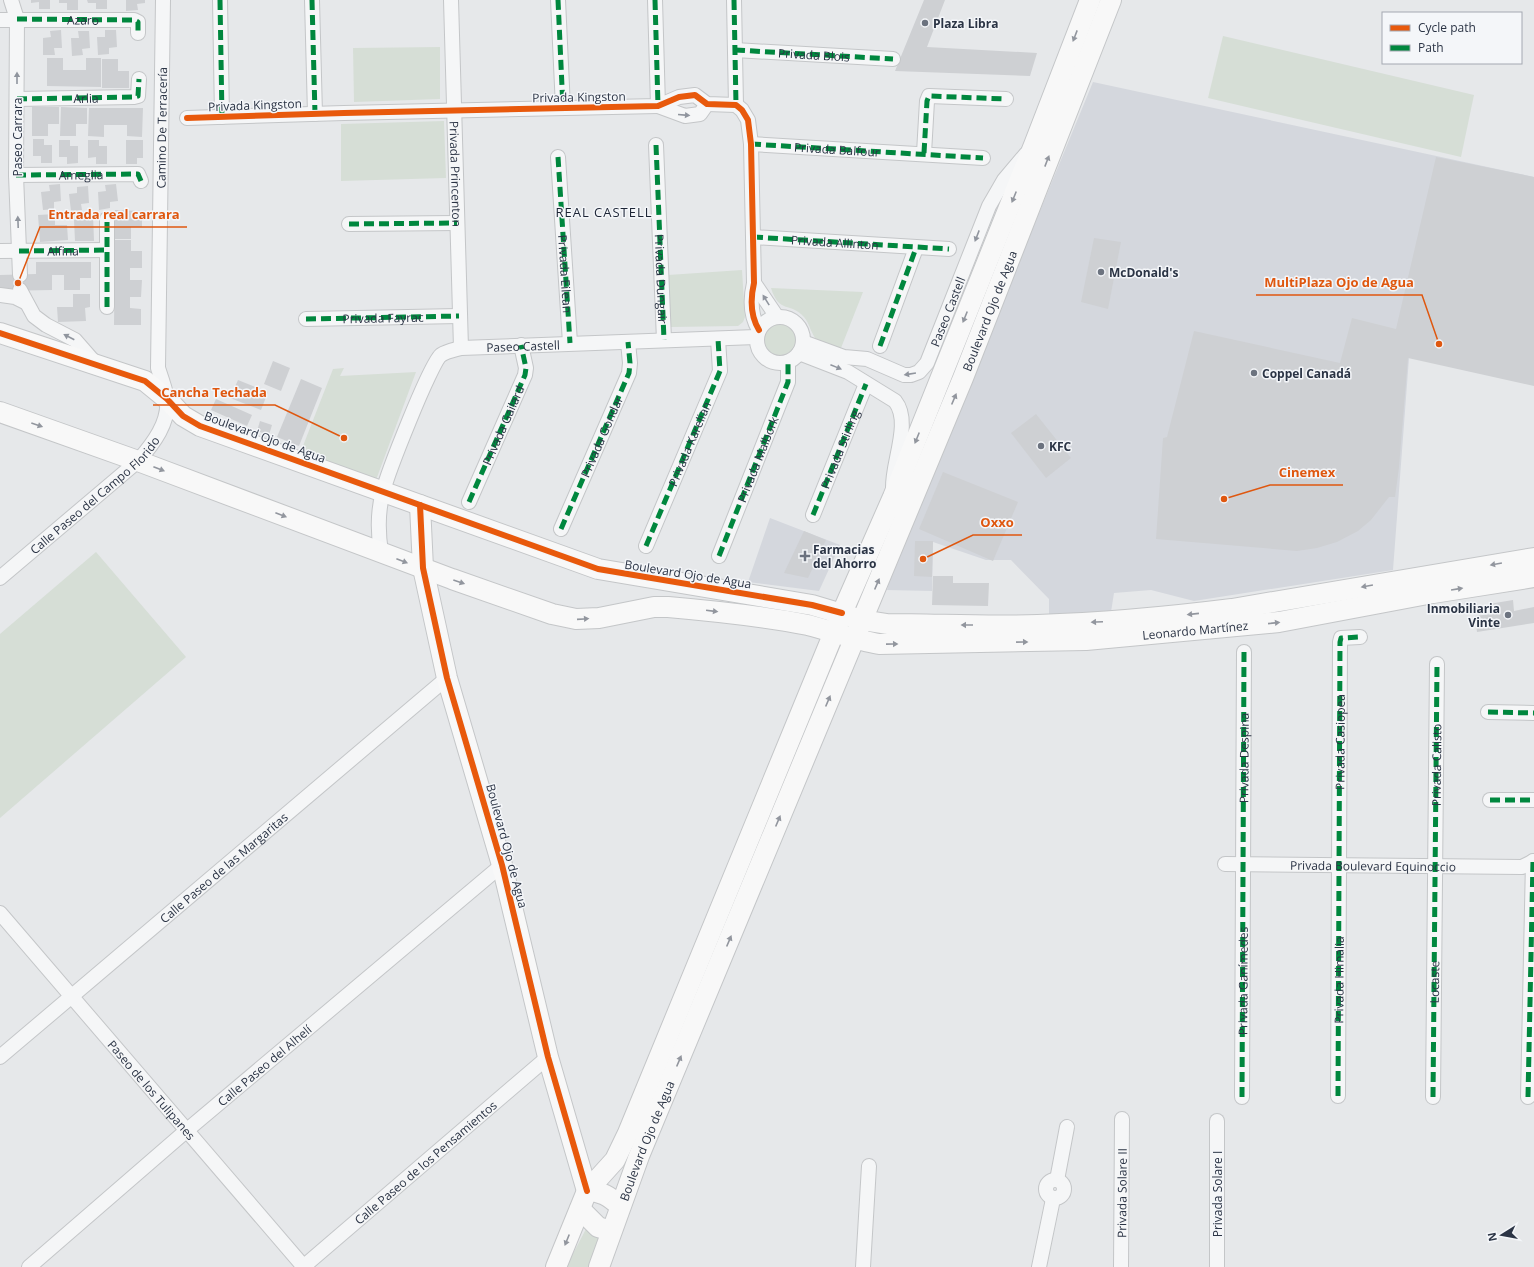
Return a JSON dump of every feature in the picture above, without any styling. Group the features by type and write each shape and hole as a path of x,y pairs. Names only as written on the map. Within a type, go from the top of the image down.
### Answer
{"main road":[{"name":"Boulevard Ojo de Agua","path":"556,1267 583,1200 615,1160 628,1133 842,613 893,497 1034,145 1090,0"},
{"name":"Boulevard Ojo de Agua","path":"599,1267 620,1206 962,378 1111,0"},
{"name":"Boulevard Ojo de Agua","path":"0,333 145,381 167,399 183,416 200,426 598,569 812,605 862,620"},
{"path":"0,412 138,461 423,568 552,614 576,619 599,618 654,607 668,607 800,624 835,632 854,639"},
{"name":"Boulevard Ojo de Agua","path":"420,505 423,568 447,678 502,865 583,1200"},
{"name":"Leonardo Martínez","path":"854,639 879,644 1040,642 1159,634 1279,622 1534,558"},
{"name":"Leonardo Martínez","path":"862,620 887,624 1038,625 1136,619 1431,585 1534,577"},
{"path":"1110,638 1136,619 1159,634"},
{"path":"611,1231 598,1227 583,1200 598,1191 605,1194 620,1206"}],"street":[{"name":"Paseo Carrara","path":"11,0 17,19 16,175 20,275"},
{"name":"Camino De Terracería","path":"163,0 158,368 167,399"},
{"path":"220,0 222,117"},
{"path":"312,0 315,114"},
{"name":"Privada Princenton","path":"451,0 461,348"},
{"path":"558,0 562,108"},
{"path":"655,0 658,106"},
{"path":"734,0 736,105 742,110 748,120 751,144 754,283 752,294 752,313 758,333 760,353 765,359 772,363 788,362 801,348 802,334 794,322 789,319 777,317 764,323 758,333"},
{"path":"0,20 17,19"},
{"name":"Azaro","path":"17,19 134,20 138,22 138,34"},
{"name":"Privada Blois","path":"735,50 893,59"},
{"name":"Arlia","path":"17,99 134,97 138,96 140,93 139,79"},
{"name":"Privada Kingston","path":"658,106 679,97 695,96 707,104 736,105"},
{"path":"924,153 928,100 930,96 1006,99"},
{"name":"Privada Kingston","path":"188,118 658,106 685,116 700,114 707,104"},
{"name":"Privada Balfour","path":"751,144 924,153 984,158"},
{"name":"Privada Dungair","path":"656,145 664,340"},
{"name":"Paseo Castell","path":"801,348 844,357 867,359 904,375 911,375 919,372 927,363 989,206 1004,180 1034,145"},
{"name":"Privada Eilean","path":"558,157 570,343"},
{"name":"Ameglia","path":"16,175 138,174 141,181"},
{"path":"107,219 107,308"},
{"path":"349,224 457,223"},
{"name":"Privada Allinton","path":"753,237 949,249"},
{"path":"880,346 916,248"},
{"name":"Alfina","path":"0,251 107,250"},
{"path":"754,283 777,317"},
{"path":"0,296 23,296 34,316 46,326 75,340 96,364"},
{"name":"Privada Fayrac","path":"306,319 460,316"},
{"name":"Paseo Castell","path":"381,552 379,525 382,492 434,362 441,355 461,348 718,339 758,333"},
{"name":"Privada Karelian","path":"646,546 720,371 718,339"},
{"name":"Privada Gondar","path":"561,529 629,373 630,363 628,342"},
{"name":"Privada Gailard","path":"469,502 525,375 526,368 521,345"},
{"path":"801,348 848,372 895,401 900,407 902,425 892,474 893,497"},
{"name":"Privada Malbork","path":"719,556 788,382 788,362"},
{"name":"Privada Stirling","path":"813,515 866,384"},
{"name":"Calle Paseo del Campo Florido","path":"0,578 138,461 154,443 164,421 167,399"},
{"name":"Privada Casiopea","path":"1338,865 1340,642 1341,638 1344,637 1360,637"},
{"name":"Privada Despina","path":"1244,652 1244,864"},
{"name":"Privada Calisto","path":"1435,866 1437,664"},
{"name":"Calle Paseo de las Margaritas","path":"0,1057 71,995 447,678"},
{"path":"1488,712 1534,713"},
{"path":"1490,800 1534,800"},
{"name":"Privada Boulevard Equinoccio","path":"1225,864 1531,867"},
{"name":"Privada Ganímedes","path":"1242,1097 1244,864"},
{"name":"Calle Paseo del Alhelí","path":"29,1267 186,1131 502,865"},
{"name":"Privada Himalia","path":"1338,865 1338,1096"},
{"name":"Locaste","path":"1433,1097 1435,866"},
{"path":"1528,1097 1531,867"},
{"name":"Paseo de los Tulipanes","path":"0,913 303,1267"},
{"name":"Calle Paseo de los Pensamientos","path":"303,1267 548,1057"},
{"name":"Privada Solare II","path":"1121,1267 1122,1119"},
{"name":"Privada Solare I","path":"1217,1267 1218,1121"},
{"path":"1039,1267 1053,1199 1047,1194 1046,1187 1050,1181 1057,1180 1067,1127"},
{"path":"863,1267 869,1166"}],"shaded area":[{"path":"1223,36 1474,95 1461,157 1208,98"},
{"path":"440,47 440,99 354,102 353,48"},
{"path":"1093,82 1534,177 1409,358 1393,570 1194,601 1151,590 1114,593 1111,612 1049,615 1049,599 1011,560 986,560 933,542 932,591 887,590 900,541 951,427"},
{"path":"444,121 446,178 341,181 341,124"},
{"path":"742,270 745,317 743,322 738,326 671,327 668,275"},
{"path":"771,288 863,292 841,348 826,346 820,343 814,336 804,317 794,310 782,305 774,296"},
{"path":"777,323 783,323 792,328 796,334 796,346 792,352 783,357 777,357 768,352 763,343 763,337 768,328"},
{"path":"344,368 340,376 416,372 376,480 301,451 333,369"},
{"path":"770,518 840,545 819,591 748,582"},
{"path":"96,552 186,657 0,818 0,634"},
{"path":"586,1229 594,1235 603,1237 593,1267 566,1267"}],"building":[{"path":"31,0 50,0 50,9 39,9 39,2 31,3"},
{"path":"59,0 78,0 78,10 67,10 67,3 59,3"},
{"path":"87,0 107,0 107,9 96,9 96,3 88,3"},
{"path":"126,0 145,0 145,3 137,4 138,10 126,11"},
{"name":"Plaza Libra","path":"924,0 945,0 927,47 1037,53 1030,76 895,71"},
{"path":"61,30 62,48 54,48 55,55 43,55 43,38 51,37 50,31"},
{"path":"105,30 116,30 117,47 109,48 109,54 98,55 97,37 105,37"},
{"path":"78,31 89,31 90,48 82,49 83,55 72,56 71,38 79,38"},
{"path":"47,58 63,58 63,70 86,70 86,58 101,58 101,87 47,86"},
{"path":"102,59 118,59 118,71 129,71 129,88 102,88"},
{"path":"32,107 59,107 59,124 48,124 48,136 32,136"},
{"path":"61,107 87,108 87,124 76,124 76,136 60,136"},
{"path":"89,108 143,108 142,137 127,136 127,125 104,125 104,137 88,136"},
{"path":"33,139 44,139 44,145 52,145 52,163 41,163 41,156 33,156"},
{"path":"59,140 70,140 70,146 78,146 78,163 67,164 67,157 59,157"},
{"path":"88,140 99,140 99,146 107,146 107,164 96,164 96,157 88,158"},
{"path":"126,140 143,140 143,158 137,158 137,164 126,164"},
{"path":"1436,157 1534,177 1534,386 1408,358 1395,497 1389,497 1371,520 1358,531 1337,542 1317,548 1297,551 1156,539 1163,438 1167,437 1194,331 1340,363 1352,318 1396,329"},
{"path":"60,184 61,201 54,202 54,209 43,210 41,192 50,191 49,185"},
{"path":"116,184 118,201 110,202 110,208 99,210 98,192 106,191 105,185"},
{"path":"88,186 89,203 81,204 82,210 71,211 69,194 77,193 77,187"},
{"path":"115,210 142,211 142,227 131,227 131,239 115,239"},
{"path":"55,214 55,225 67,225 68,240 40,242 38,215"},
{"path":"81,214 93,214 94,241 75,241 74,220 81,219"},
{"name":"McDonald's","path":"1094,238 1121,242 1108,309 1081,302"},
{"path":"115,240 131,240 131,251 142,251 142,268 130,268 130,280 142,280 141,297 130,297 130,308 141,309 141,325 114,325"},
{"path":"36,262 91,262 91,278 80,278 80,290 64,290 64,275 52,275 52,290 0,291 0,275 36,274"},
{"path":"73,294 90,294 90,307 85,308 86,321 58,322 57,307 73,307"},
{"path":"273,361 290,368 281,391 264,384"},
{"path":"301,379 322,388 299,446 277,437"},
{"path":"238,380 268,392 261,410 230,398"},
{"path":"216,399 252,415 247,426 211,410"},
{"name":"KFC","path":"1036,414 1071,458 1046,478 1011,433"},
{"path":"260,421 272,425 269,435 257,431"},
{"path":"943,472 1018,502 993,561 919,529"},
{"name":"Farmacias del Ahorro","path":"804,531 826,540 808,578 784,573"},
{"path":"915,541 933,541 932,577 914,576"},
{"path":"933,576 953,576 953,583 989,583 988,606 932,605"},
{"name":"Inmobiliaria Vinte","path":"1513,600 1514,611 1534,607 1534,623 1477,632 1475,616 1491,614 1489,604"}],"marked path":[{"path":"220,0 222,117"},
{"path":"312,0 315,114"},
{"path":"558,0 563,108"},
{"path":"655,0 658,106"},
{"path":"734,0 736,105"},
{"path":"17,19 134,20 138,22 138,33"},
{"path":"735,50 893,59"},
{"path":"17,99 134,97 138,96 139,79"},
{"path":"924,153 927,101 929,96 1006,99"},
{"path":"751,144 983,158"},
{"path":"656,145 664,340"},
{"path":"558,157 570,343"},
{"path":"16,175 138,174 141,181"},
{"path":"107,219 107,307"},
{"path":"349,224 457,223"},
{"path":"753,237 949,249"},
{"path":"880,346 916,248"},
{"path":"19,251 107,250"},
{"path":"306,319 459,316"},
{"path":"646,546 720,371 718,339"},
{"path":"561,529 629,373 630,363 628,342"},
{"path":"469,502 525,375 526,368 521,345"},
{"path":"719,556 788,382 788,362"},
{"path":"813,515 866,384"},
{"path":"1338,1096 1340,642 1341,638 1360,637"},
{"path":"1242,1097 1244,652"},
{"path":"1433,1097 1437,664"},
{"path":"1488,712 1534,713"},
{"path":"1490,800 1534,800"},
{"path":"1528,1097 1533,861"}],"cycle path":[{"path":"187,118 658,106 679,97 695,95 707,104 736,105 742,110 748,120 751,144 754,283 752,313 759,330"},
{"path":"0,333 145,381 167,399 183,416 200,426 598,569 812,605 842,613"},
{"path":"420,505 423,568 447,678 502,865 548,1057 587,1191"}],"place":[{"name":"Plaza Libra","path":"925,23"},
{"name":"McDonald's","path":"1101,272"},
{"name":"Entrada real carrara","path":"18,283"},
{"name":"MultiPlaza Ojo de Agua","path":"1439,344"},
{"name":"Coppel Canadá","path":"1254,373"},
{"name":"Cancha Techada","path":"344,438"},
{"name":"KFC","path":"1041,446"},
{"name":"Cinemex","path":"1224,499"},
{"name":"Farmacias del Ahorro","path":"805,556"},
{"name":"Oxxo","path":"923,559"},
{"name":"Inmobiliaria Vinte","path":"1508,615"}],"district":[{"name":"REAL CASTELL","path":"604,212"}]}
